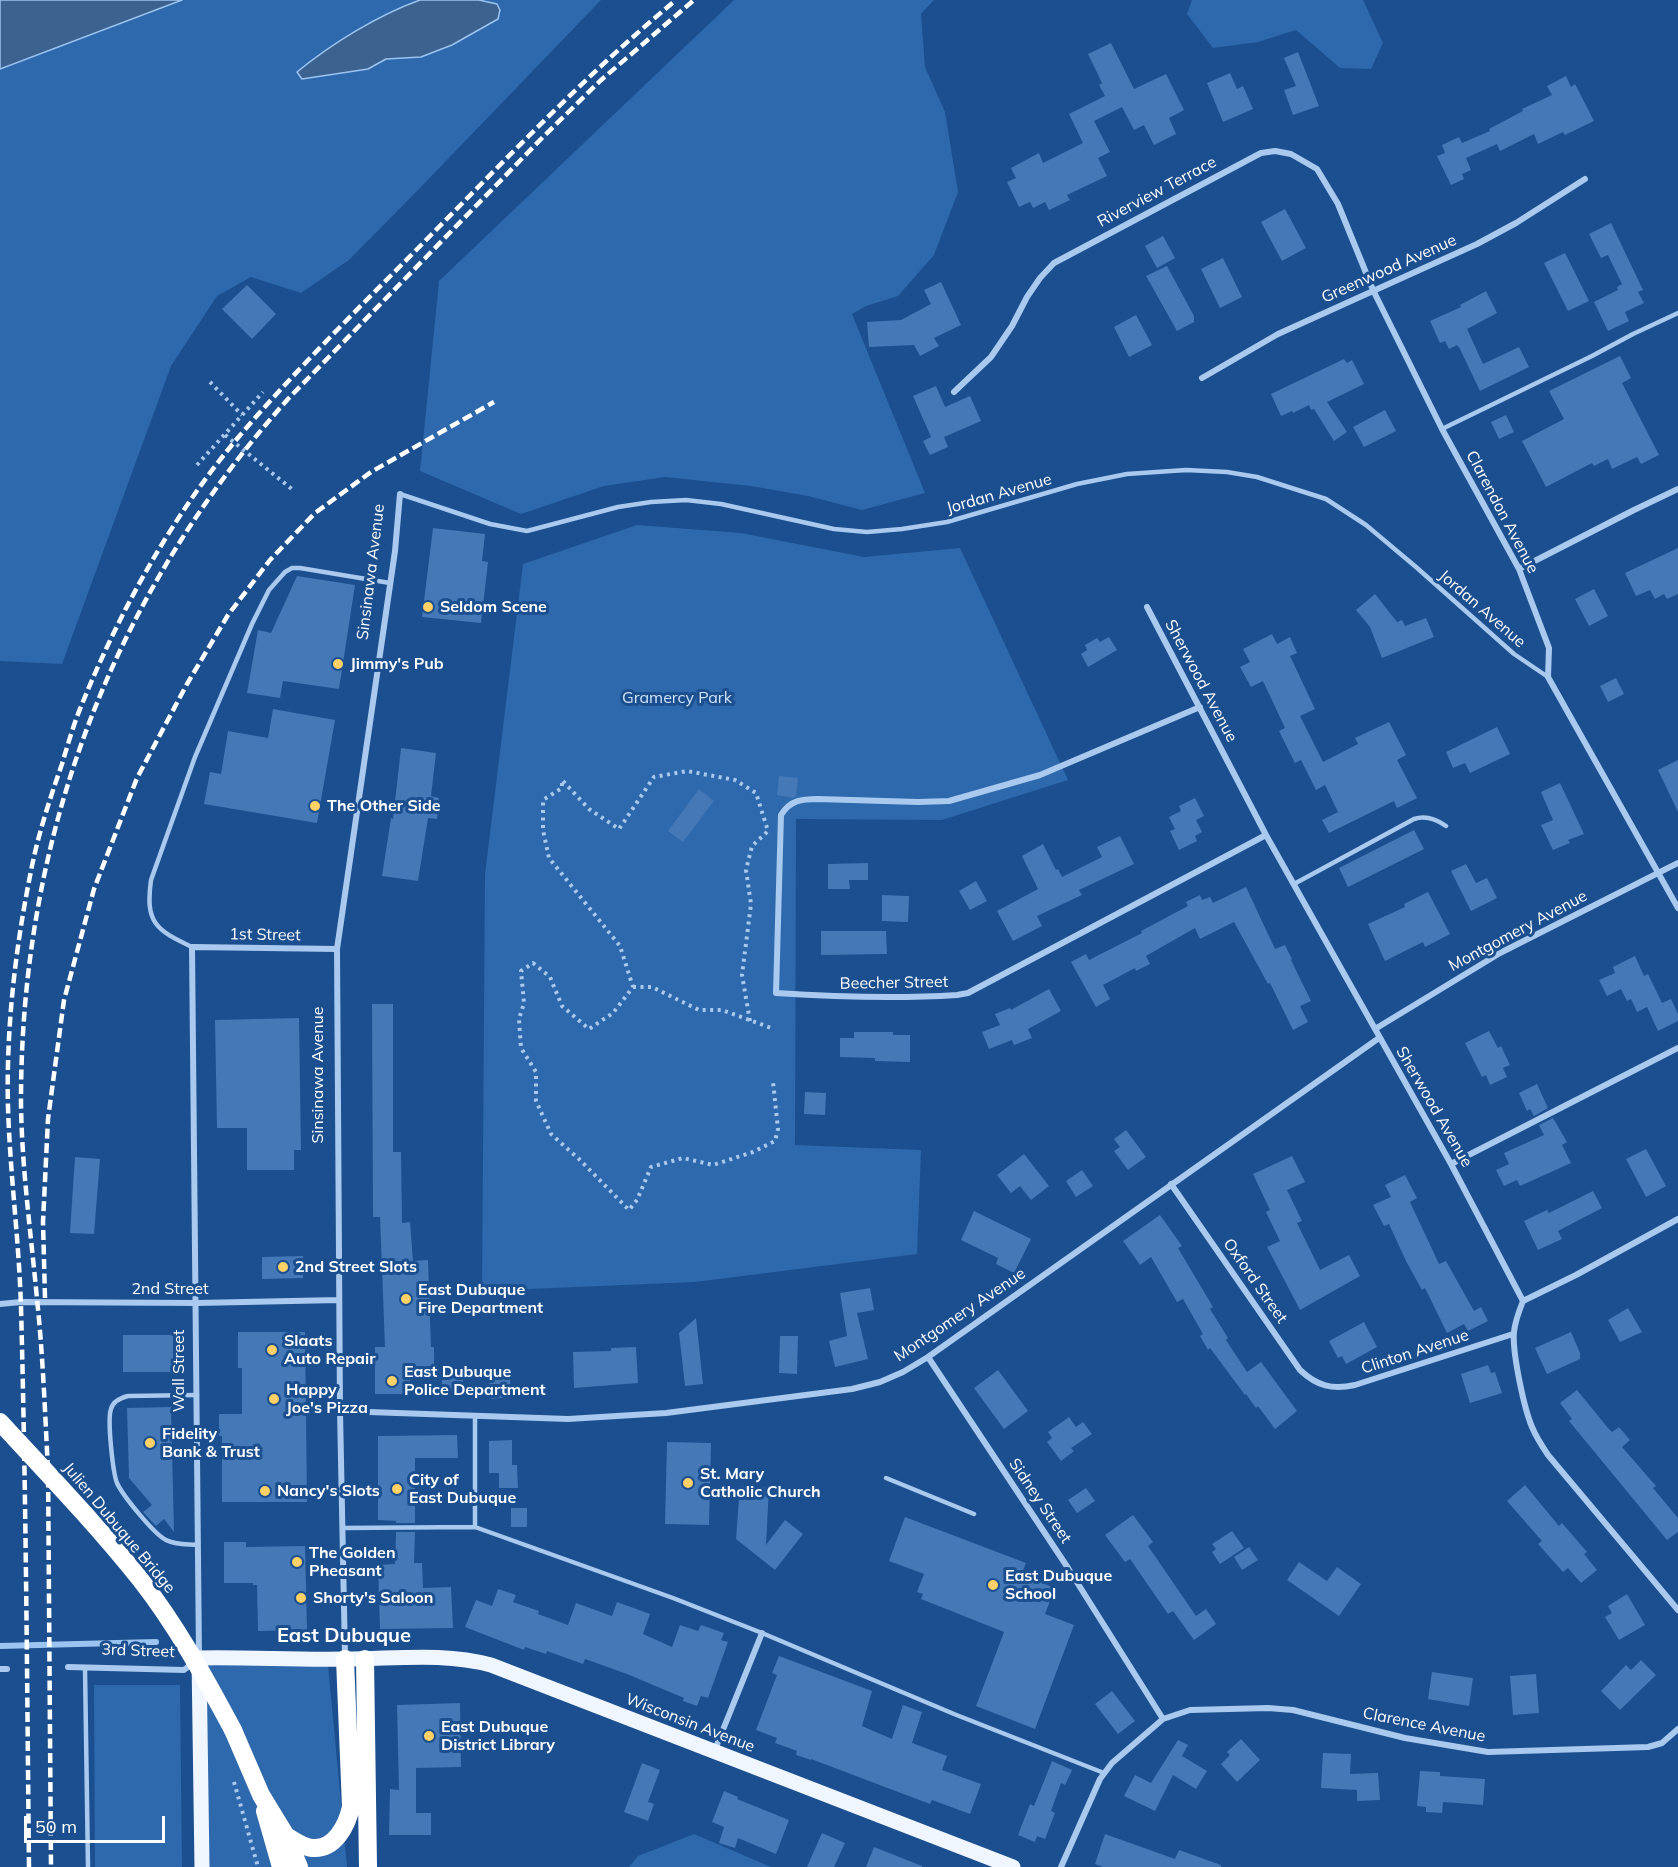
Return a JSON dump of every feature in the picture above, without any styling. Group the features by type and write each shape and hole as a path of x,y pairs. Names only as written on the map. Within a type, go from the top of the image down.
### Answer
{"highway":[{"name":"Julien Dubuque Bridge","path":"0,1422 105,1536 141,1580 173,1625 204,1674 233,1730 261,1795"},
{"path":"286,1836 301,1845 313,1848 329,1843 348,1820 351,1807 345,1659"},
{"path":"365,1659 368,1867"},
{"path":"261,1795 286,1836 299,1867"},
{"path":"261,1795 281,1867"}],"main road":[{"name":"Wisconsin Avenue","path":"345,1659 452,1657 471,1659 1013,1867"},
{"name":"3rd Street","path":"198,1658 345,1659"},
{"name":"Wall Street","path":"198,1658 202,1867"}],"street":[{"name":"Riverview Terrace","path":"954,392 991,357 1012,326 1027,297 1054,263 1252,157 1275,151"},
{"name":"Clarendon Avenue","path":"1275,151 1291,154 1317,169 1338,204 1373,290 1442,429 1519,569 1549,648 1548,677"},
{"name":"Greenwood Avenue","path":"1202,378 1278,334 1487,239 1585,179"},
{"path":"1519,569 1678,489"},
{"name":"Sinsinawa Avenue","path":"345,1659 340,1411 337,950 390,583 400,494"},
{"name":"Sherwood Avenue","path":"1147,607 1266,835 1451,1164 1523,1301"},
{"path":"1548,677 1678,908"},
{"name":"Beecher Street","path":"1200,707 1040,775 949,801 801,799 785,808 781,815 776,993 886,998 950,996 968,993 1266,835"},
{"name":"Montgomery Avenue","path":"1375,1029 1500,953 1678,862"},
{"name":"1st Street","path":"192,947 337,950"},
{"name":"Wall Street","path":"192,947 197,1303 198,1658"},
{"name":"Montgomery Avenue","path":"340,1411 568,1419 626,1416 811,1395 880,1382 928,1357 1379,1038"},
{"path":"1451,1164 1678,1048"},
{"name":"Oxford Street","path":"1172,1184 1300,1370 1324,1386"},
{"path":"1678,1219 1576,1275 1523,1301 1513,1334 1526,1409 1538,1440 1678,1611"},
{"name":"2nd Street","path":"0,1304 339,1300"},
{"name":"Clinton Avenue","path":"1324,1386 1343,1388 1355,1385 1513,1334"},
{"name":"Sidney Street","path":"928,1357 1068,1568 1163,1719"},
{"path":"714,1752 762,1632"},
{"name":"3rd Street","path":"68,1667 184,1671 198,1658"},
{"name":"Clarence Avenue","path":"1163,1719 1190,1710 1268,1708 1293,1710 1405,1738 1488,1752 1648,1747 1662,1743 1678,1729"},
{"path":"1061,1867 1104,1773 1112,1763 1163,1719"}],"lane":[{"path":"1442,429 1678,313"},
{"name":"Jordan Avenue","path":"400,494 490,524 527,531 618,507 686,500 721,504 834,530 867,532 947,522 1077,484 1127,474 1186,470 1227,472 1257,477 1326,499 1366,525 1514,654 1548,677"},
{"path":"192,947 166,934 157,926 151,914 149,895 152,880 195,757 269,590 285,572 292,568 390,583"},
{"path":"1294,885 1414,819 1429,818 1446,826"},
{"path":"197,1395 128,1396 114,1402 110,1413 113,1469 118,1486 160,1536 173,1543 198,1545"},
{"path":"475,1416 475,1527"},
{"path":"886,1478 974,1514"},
{"path":"342,1528 475,1527 762,1632 1104,1773"},
{"path":"85,1668 88,1867"}],"path":[{"path":"210,382 242,415"},
{"path":"196,465 263,392"},
{"path":"225,435 293,490"},
{"path":"633,987 620,946 549,858 543,830 543,800 562,788 562,780 589,809 619,829 654,777 687,771 735,780 756,793 768,831 752,846 746,870 751,904 742,975 750,1021"},
{"path":"633,987 613,1013 589,1029 562,1006 550,977 533,963 521,971 524,1003 519,1019 521,1048 536,1072 536,1101 551,1134 629,1210 651,1167 683,1158 713,1165 753,1152 775,1141 778,1129 773,1082"},
{"path":"633,987 652,987 699,1010 722,1010 774,1029"},
{"path":"233,1780 258,1867"}],"green space":[{"path":"182,0 601,0 349,260 301,293 251,277 217,296 171,366 62,664 0,661 0,69"},
{"path":"734,0 934,0 921,14 925,67 945,112 958,192 934,255 898,296 866,306 852,314 925,493 862,510 808,496 751,486 665,477 604,486 521,514 420,471 439,281"},
{"path":"1192,0 1363,0 1383,43 1371,69 1340,68 1296,30 1258,42 1213,48 1187,14"},
{"name":"Gramercy Park","path":"637,525 741,533 864,557 960,548 1068,780 942,820 796,819 795,1145 921,1150 917,1254 695,1282 482,1291 485,874 523,564"},
{"path":"204,1659 328,1665 347,1867 204,1867"},
{"path":"94,1685 180,1685 182,1867 95,1867"},
{"path":"694,1834 771,1867 629,1867 638,1856"}],"shaded area":[{"path":"0,0 182,0 0,69"},
{"path":"420,0 479,0 497,4 500,10 498,19 452,45 421,57 386,59 368,69 302,79 297,72 356,31"}],"building":[{"path":"1111,43 1134,89 1166,74 1184,110 1169,118 1176,134 1154,145 1144,125 1134,130 1122,107 1094,121 1110,152 1098,158 1107,176 1067,195 1070,200 1049,210 1045,202 1033,208 1030,202 1019,207 1007,182 1016,178 1011,168 1039,153 1043,163 1083,143 1069,114 1105,96 1099,85 1102,83 1088,54"},
{"path":"1298,52 1319,106 1293,115 1284,90 1296,86 1284,58"},
{"path":"1230,73 1237,89 1243,86 1253,109 1223,122 1207,83"},
{"path":"1566,76 1571,87 1575,84 1594,121 1565,135 1563,132 1538,144 1534,134 1500,151 1497,144 1466,158 1471,170 1462,174 1464,179 1451,185 1437,156 1445,153 1442,145 1459,137 1462,143 1490,131 1489,129 1523,111 1522,109 1552,95 1547,86"},
{"path":"1285,209 1306,248 1282,261 1261,222"},
{"path":"1611,223 1643,290 1638,292 1644,303 1625,312 1629,321 1608,331 1594,302 1618,290 1617,287 1622,284 1608,255 1601,258 1589,234"},
{"path":"1163,236 1175,258 1157,268 1145,246"},
{"path":"1565,253 1589,301 1568,311 1544,263"},
{"path":"1223,258 1242,297 1220,308 1201,269"},
{"path":"1167,266 1194,316 1194,322 1177,331 1146,276"},
{"path":"941,282 961,325 934,338 939,346 920,356 914,345 869,347 867,322 901,320 931,304 924,290"},
{"path":"247,285 276,314 252,339 222,309"},
{"path":"1486,291 1497,313 1467,329 1483,364 1519,347 1529,367 1480,391 1460,349 1457,345 1449,349 1445,341 1440,343 1430,321 1461,307 1460,305"},
{"path":"1136,315 1152,345 1129,357 1114,327"},
{"path":"1620,356 1631,378 1622,383 1659,455 1641,464 1637,457 1612,469 1608,459 1594,466 1592,463 1546,487 1522,441 1564,419 1549,391"},
{"path":"1344,359 1347,363 1352,360 1364,384 1327,402 1347,432 1334,441 1314,409 1311,410 1309,405 1281,416 1271,394"},
{"path":"936,386 945,407 970,396 981,421 944,437 948,447 930,455 923,441 931,437 913,396"},
{"path":"1385,410 1396,431 1364,447 1353,427"},
{"path":"1506,415 1514,432 1499,439 1491,422"},
{"path":"433,528 485,534 482,561 488,562 481,623 422,617"},
{"path":"1678,548 1678,594 1667,599 1664,594 1655,599 1650,590 1636,596 1625,573"},
{"path":"297,576 355,585 339,689 283,681 280,698 247,693 258,630 271,633"},
{"path":"1594,589 1608,616 1589,626 1575,599"},
{"path":"1375,594 1397,622 1402,620 1405,626 1426,618 1434,637 1382,658 1370,627 1356,610"},
{"path":"1272,634 1277,644 1290,637 1297,653 1290,656 1315,709 1300,716 1323,762 1358,744 1355,738 1389,722 1406,755 1397,760 1417,798 1397,808 1394,801 1329,833 1322,820 1338,812 1325,785 1316,790 1301,760 1295,763 1279,731 1285,728 1263,681 1251,687 1240,667 1250,662 1243,649"},
{"path":"1109,637 1117,650 1088,667 1081,654 1087,650 1085,645 1097,638 1100,642"},
{"path":"1616,678 1624,694 1608,702 1600,686"},
{"path":"273,709 335,720 317,823 204,804 210,772 221,774 228,731 268,738"},
{"path":"1497,727 1510,754 1470,773 1465,763 1453,768 1446,752"},
{"path":"401,748 436,753 431,796 439,798 437,819 428,818 418,881 382,876 391,818 393,819"},
{"path":"1678,760 1678,812 1658,770"},
{"path":"779,776 798,778 796,796 793,798 777,795"},
{"path":"1560,783 1584,834 1568,840 1570,843 1553,850 1541,825 1553,820 1541,792"},
{"path":"699,789 714,801 683,842 668,831"},
{"path":"1195,798 1204,816 1196,820 1202,832 1195,836 1197,841 1179,850 1170,831 1175,829 1169,817 1181,811 1179,806"},
{"path":"1414,830 1424,849 1348,887 1339,868"},
{"path":"1120,836 1134,864 1079,890 1082,895 1037,916 1042,926 1013,941 997,911 1038,889 1022,856 1043,844 1062,877 1102,857 1097,847"},
{"path":"868,863 868,880 849,880 850,889 828,889 828,864"},
{"path":"1466,864 1476,883 1487,878 1497,898 1471,911 1451,871"},
{"path":"976,881 987,901 970,910 959,891"},
{"path":"1246,887 1275,949 1285,945 1292,959 1311,1001 1300,1006 1308,1022 1293,1030 1270,983 1268,984 1234,922 1200,939 1195,928 1146,956 1150,964 1136,971 1135,968 1103,985 1110,999 1096,1007 1071,962 1086,954 1089,960 1142,933 1141,931 1188,906 1186,902 1200,895 1202,900 1210,897 1213,903"},
{"path":"1428,892 1450,934 1425,947 1423,942 1385,961 1368,924 1405,907 1404,904"},
{"path":"882,895 909,896 908,922 882,921"},
{"path":"821,931 886,931 887,954 821,955"},
{"path":"1635,956 1644,976 1648,974 1662,1003 1671,999 1678,1014 1678,1021 1658,1031 1647,1007 1637,1012 1631,999 1627,1001 1621,989 1607,996 1599,980 1615,973 1613,967"},
{"path":"1049,989 1061,1011 1028,1029 1032,1038 1014,1045 1012,1040 989,1049 982,1032 1000,1025 995,1014 1010,1008 1011,1010"},
{"path":"372,1004 393,1004 393,1152 401,1152 402,1223 410,1222 413,1261 428,1260 431,1347 434,1347 434,1367 410,1368 410,1394 375,1394 375,1347 385,1347 380,1217 373,1217"},
{"path":"299,1018 301,1150 294,1150 294,1170 247,1170 247,1128 217,1128 215,1020"},
{"path":"1489,1031 1498,1048 1501,1046 1510,1065 1503,1068 1507,1077 1490,1085 1486,1075 1482,1077 1465,1043"},
{"path":"854,1032 893,1032 893,1035 910,1035 910,1062 840,1057 840,1038 854,1038"},
{"path":"1537,1084 1548,1108 1534,1116 1530,1109 1527,1111 1519,1093"},
{"path":"805,1092 826,1093 825,1115 804,1114"},
{"path":"1553,1118 1567,1142 1562,1145 1571,1163 1520,1186 1517,1180 1504,1186 1496,1170 1509,1164 1504,1153 1544,1135 1539,1125"},
{"path":"1126,1130 1146,1157 1128,1170 1114,1151 1120,1147 1114,1139"},
{"path":"1646,1149 1666,1186 1646,1197 1626,1159"},
{"path":"1024,1154 1049,1186 1031,1200 1020,1186 1011,1193 997,1175"},
{"path":"1292,1156 1305,1182 1287,1190 1302,1221 1297,1223 1320,1270 1349,1255 1360,1276 1300,1310 1267,1247 1280,1241 1266,1212 1270,1210 1253,1174"},
{"path":"75,1157 100,1159 94,1234 70,1233"},
{"path":"1082,1170 1093,1186 1076,1197 1066,1181"},
{"path":"1405,1175 1417,1198 1410,1202 1439,1264 1446,1261 1474,1311 1481,1307 1488,1321 1468,1331 1464,1324 1447,1333 1425,1288 1422,1290 1406,1261 1389,1224 1384,1226 1373,1205 1391,1197 1385,1185"},
{"path":"1593,1191 1602,1208 1558,1231 1562,1239 1538,1250 1524,1221 1547,1210 1549,1213"},
{"path":"974,1211 1031,1239 1014,1273 996,1264 998,1258 961,1240"},
{"path":"1160,1215 1182,1246 1178,1248 1213,1307 1210,1309 1228,1338 1226,1340 1247,1372 1261,1362 1297,1411 1275,1429 1258,1406 1256,1408 1245,1395 1210,1348 1208,1350 1200,1336 1203,1334 1183,1299 1177,1302 1151,1257 1140,1265 1123,1241"},
{"name":"2nd Street Slots","path":"303,1256 303,1278 262,1279 262,1257"},
{"path":"870,1288 874,1310 857,1313 868,1359 835,1367 829,1341 847,1336 840,1293"},
{"path":"1628,1308 1642,1332 1620,1342 1608,1320"},
{"path":"696,1318 703,1384 685,1386 679,1333"},
{"path":"1364,1322 1377,1347 1346,1364 1342,1356 1338,1358 1329,1341"},
{"path":"238,1332 305,1332 307,1502 222,1502 222,1436 219,1436 219,1414 242,1414 242,1368 238,1368"},
{"path":"1571,1332 1580,1353 1580,1359 1547,1374 1535,1348"},
{"path":"123,1335 173,1335 173,1372 123,1372"},
{"path":"780,1336 798,1336 797,1374 779,1373"},
{"path":"636,1347 638,1383 574,1388 573,1352 611,1351 611,1348"},
{"path":"1488,1365 1491,1373 1495,1372 1502,1393 1470,1403 1461,1374"},
{"path":"442,1370 463,1370 463,1391 442,1392"},
{"path":"998,1370 1028,1411 1004,1429 974,1388"},
{"path":"510,1377 511,1397 491,1399 489,1379"},
{"path":"1577,1390 1612,1432 1619,1427 1630,1440 1622,1447 1656,1486 1653,1488 1678,1518 1678,1532 1667,1540 1569,1421 1572,1419 1560,1403"},
{"name":"Fidelity Bank & Trust","path":"171,1407 174,1532 164,1519 156,1526 143,1512 152,1505 129,1478 127,1408"},
{"path":"1069,1417 1076,1427 1083,1422 1092,1434 1071,1448 1074,1451 1061,1461 1047,1442 1052,1438 1048,1432"},
{"path":"457,1435 458,1458 415,1458 415,1523 378,1520 378,1436"},
{"path":"512,1440 512,1465 517,1465 518,1488 499,1488 499,1473 489,1473 489,1441"},
{"name":"St. Mary Catholic Church","path":"667,1442 711,1443 709,1525 665,1524"},
{"path":"1525,1485 1559,1526 1562,1523 1587,1552 1584,1554 1597,1570 1581,1583 1568,1568 1563,1572 1538,1544 1542,1541 1507,1501"},
{"path":"740,1486 769,1488 766,1545 785,1520 803,1534 775,1570 736,1539"},
{"path":"1086,1488 1095,1501 1077,1513 1068,1500"},
{"path":"511,1508 527,1508 527,1527 511,1527"},
{"path":"1133,1515 1153,1542 1148,1546 1196,1616 1206,1609 1216,1624 1194,1640 1173,1611 1168,1614 1130,1559 1125,1562 1105,1535"},
{"path":"905,1517 1026,1563 1021,1575 1055,1588 1045,1614 1074,1625 1035,1729 976,1706 1004,1632 921,1599 923,1594 917,1592 924,1574 889,1561"},
{"path":"1232,1531 1244,1548 1220,1564 1212,1552 1216,1549 1212,1544"},
{"path":"396,1532 415,1532 414,1563 422,1563 423,1588 451,1587 453,1628 380,1629 378,1565 395,1564"},
{"path":"224,1542 246,1542 246,1547 305,1546 307,1630 258,1631 257,1585 224,1583"},
{"path":"1249,1547 1258,1560 1242,1570 1234,1557"},
{"path":"1299,1562 1327,1581 1337,1567 1361,1584 1339,1616 1287,1580"},
{"path":"498,1589 516,1595 513,1602 568,1625 576,1603 612,1616 617,1602 650,1614 643,1634 672,1647 680,1625 698,1631 701,1625 724,1633 721,1640 728,1642 708,1698 701,1696 697,1706 683,1701 684,1698 627,1674 585,1659 583,1664 547,1651 546,1654 525,1647 524,1650 465,1627 476,1600 492,1606"},
{"path":"1627,1594 1645,1625 1619,1640 1605,1617 1612,1613 1608,1606"},
{"path":"779,1656 872,1691 862,1726 892,1739 903,1705 922,1712 912,1743 947,1756 942,1770 981,1784 970,1814 932,1800 930,1804 796,1755 797,1751 775,1743 777,1738 756,1730 777,1675 772,1673"},
{"path":"1641,1660 1656,1675 1620,1710 1601,1691 1626,1665 1631,1670"},
{"path":"1432,1672 1473,1678 1469,1706 1428,1699"},
{"path":"1536,1674 1539,1713 1513,1715 1510,1676"},
{"path":"1112,1691 1135,1721 1118,1734 1095,1704"},
{"name":"East Dubuque District Library","path":"460,1703 461,1767 416,1768 416,1813 431,1813 431,1835 389,1835 390,1789 399,1790 397,1705"},
{"path":"1241,1739 1260,1760 1237,1782 1221,1764 1230,1755 1227,1752"},
{"path":"1178,1740 1188,1745 1182,1756 1207,1771 1196,1789 1173,1775 1155,1811 1124,1796 1135,1775 1151,1783"},
{"path":"1323,1753 1351,1754 1350,1774 1378,1773 1380,1800 1357,1801 1357,1790 1321,1788"},
{"path":"1052,1761 1072,1770 1065,1785 1061,1783 1051,1811 1055,1813 1045,1839 1037,1836 1035,1842 1018,1835 1030,1804 1034,1806"},
{"path":"642,1763 660,1770 648,1802 654,1804 648,1821 624,1812"},
{"path":"1420,1771 1440,1772 1440,1776 1485,1779 1483,1805 1443,1802 1442,1813 1426,1812 1426,1807 1417,1806"},
{"path":"724,1791 738,1797 737,1799 789,1820 776,1854 738,1838 735,1848 719,1843 724,1827 712,1822"},
{"path":"822,1833 845,1843 834,1867 807,1867"},
{"path":"1105,1834 1175,1859 1179,1850 1221,1865 1221,1867 1103,1867 1095,1864"},
{"path":"874,1847 922,1866 922,1867 866,1867"}],"waterway":[{"path":"0,1646 156,1642"}],"railway":[{"path":"29,1867 21,1307 9,1132 8,1049 16,962 33,862 74,726 113,634 149,566 190,501 236,440 332,335 521,144 612,56 676,0"},
{"path":"48,1470 41,1342 22,1129 25,1006 37,910 58,817 88,726 125,639 171,555 226,475 288,399 544,136 600,81 694,0"},
{"path":"45,1298 43,1222 48,1119 64,1000 94,889 137,778 187,684 228,615 270,560 315,513 371,472 494,402"},
{"path":"48,1463 51,1867"}],"place":[{"name":"Seldom Scene","path":"428,607"},
{"name":"Jimmy's Pub","path":"338,664"},
{"name":"The Other Side","path":"315,806"},
{"name":"2nd Street Slots","path":"283,1267"},
{"name":"East Dubuque Fire Department","path":"406,1299"},
{"name":"Slaats Auto Repair","path":"272,1350"},
{"name":"East Dubuque Police Department","path":"392,1381"},
{"name":"Happy Joe's Pizza","path":"274,1399"},
{"name":"Fidelity Bank & Trust","path":"150,1443"},
{"name":"St. Mary Catholic Church","path":"688,1483"},
{"name":"City of East Dubuque","path":"397,1489"},
{"name":"Nancy's Slots","path":"265,1491"},
{"name":"The Golden Pheasant","path":"297,1562"},
{"name":"East Dubuque School","path":"993,1585"},
{"name":"Shorty's Saloon","path":"301,1598"},
{"name":"East Dubuque District Library","path":"429,1736"}],"district":[{"name":"East Dubuque","path":"344,1636"}]}
